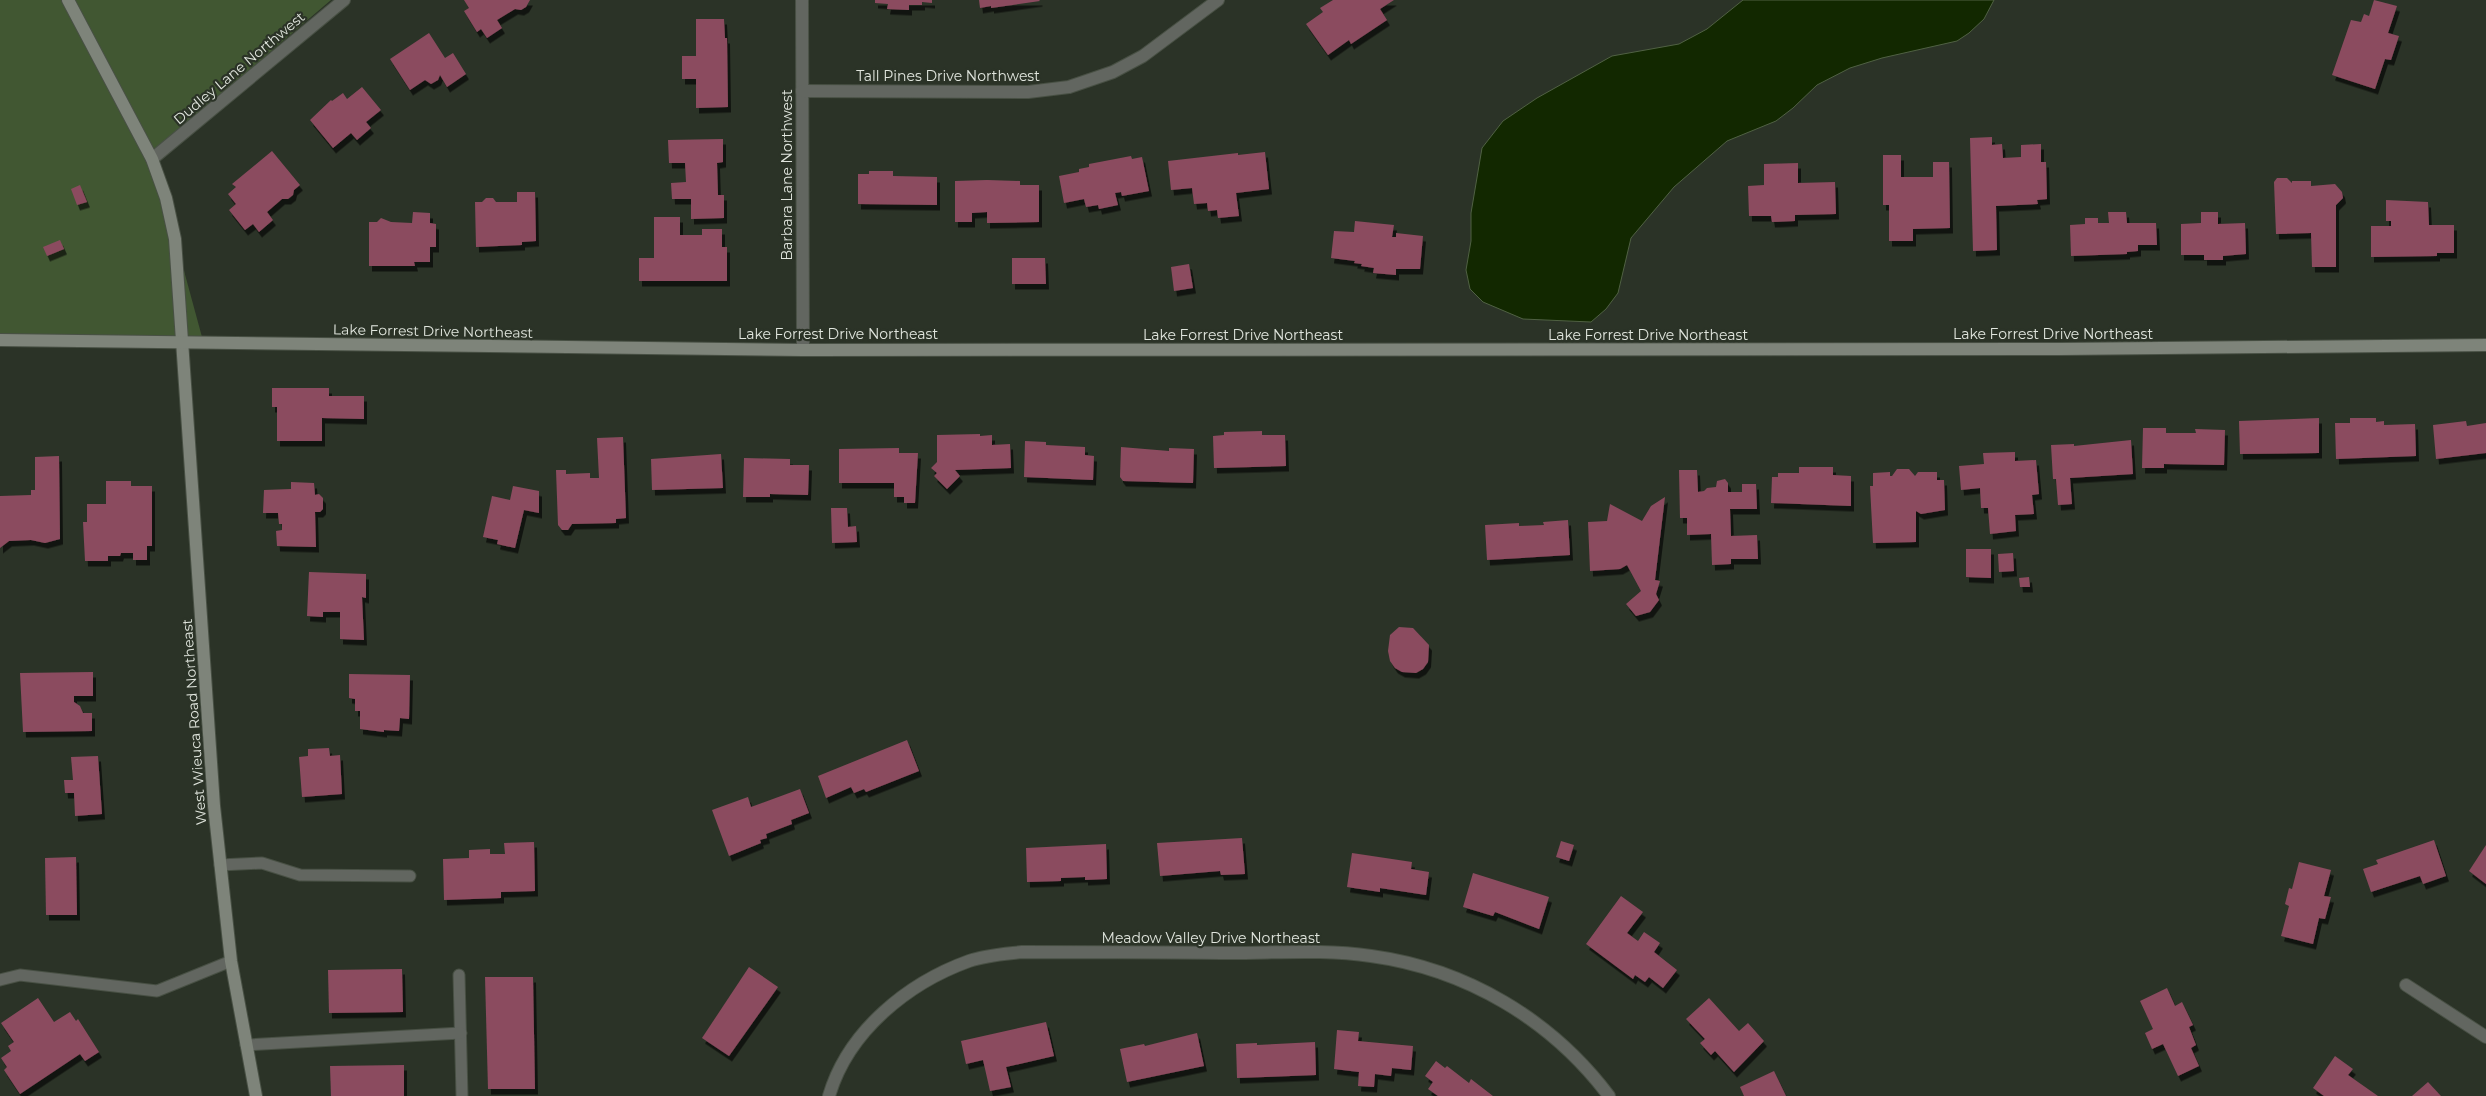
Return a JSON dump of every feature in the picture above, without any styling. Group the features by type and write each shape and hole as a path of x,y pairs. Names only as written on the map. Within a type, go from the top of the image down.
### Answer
{"street":[{"name":"West Wieuca Road Northeast","path":"68,0 152,159 166,198 175,239 184,343 213,792 231,961 256,1096"},
{"name":"Dudley Lane Northwest","path":"152,159 344,0"},
{"name":"Barbara Lane Northwest","path":"802,0 802,350"},
{"name":"Tall Pines Drive Northwest","path":"802,91 1028,92 1069,87 1113,72 1143,56 1218,0"},
{"name":"Lake Forrest Drive Northeast","path":"0,340 802,350 2060,349 2486,345"},
{"name":"Meadow Valley Drive Northeast","path":"829,1096 846,1059 868,1028 894,1002 925,980 970,961 1022,952 1339,953 1406,962 1435,970 1483,990 1523,1013 1548,1031 1592,1073 1609,1096"},
{"path":"2406,985 2486,1037"}],"lane":[{"path":"220,865 262,863 300,875 410,876"},
{"path":"0,980 20,975 157,991 231,961"},
{"path":"459,975 462,1096"},
{"path":"246,1045 461,1033"}],"shaded area":[{"path":"0,0 331,0 152,153 202,337 0,336"},
{"path":"1743,0 1994,0 1984,19 1957,41 1882,58 1850,68 1817,85 1776,121 1727,141 1674,187 1631,238 1618,293 1606,309 1591,322 1523,319 1483,302 1470,289 1466,270 1471,241 1471,213 1482,148 1503,121 1537,98 1612,56 1679,44 1707,29"}],"building":[{"path":"464,0 530,0 526,7 521,10 515,9 497,20 502,28 487,38 481,29 477,32 464,11 469,8"},
{"path":"875,0 932,0 932,3 922,2 922,5 909,5 909,10 887,9 888,4 875,3"},
{"path":"979,0 1039,0 1040,1 980,8"},
{"path":"1333,0 1394,0 1380,9 1387,20 1351,44 1349,40 1328,55 1306,24 1323,12 1320,8"},
{"path":"2374,0 2397,6 2388,33 2399,36 2391,60 2385,59 2375,89 2332,75 2351,20 2361,22 2364,14 2369,16"},
{"path":"696,19 724,19 725,38 727,38 728,107 696,108 696,79 682,79 682,56 696,56"},
{"path":"429,33 445,58 453,53 466,74 447,87 440,75 438,80 431,84 425,80 410,90 390,59"},
{"path":"362,87 381,110 366,122 371,128 357,140 351,133 333,148 310,120 331,100 343,93 347,99"},
{"path":"1992,137 1992,145 2002,144 2003,158 2021,157 2021,145 2041,144 2041,162 2046,162 2047,199 2037,200 2038,204 1996,206 1997,250 1973,251 1970,138"},
{"path":"723,139 723,162 717,163 718,195 724,195 724,218 691,219 691,199 672,199 671,183 686,182 685,163 669,163 668,140"},
{"path":"272,151 300,185 294,190 293,195 288,199 282,199 267,212 273,220 259,232 253,224 245,230 229,210 236,204 228,194 236,187 232,184"},
{"path":"1265,152 1269,189 1236,193 1239,216 1218,218 1217,210 1208,211 1207,203 1194,204 1192,188 1171,190 1168,161"},
{"path":"1883,155 1901,155 1901,177 1933,177 1933,162 1949,162 1950,228 1913,229 1913,241 1889,241 1889,205 1883,205"},
{"path":"1131,156 1132,159 1142,157 1149,191 1122,196 1121,192 1115,193 1118,205 1099,209 1098,205 1086,207 1084,199 1064,203 1059,176 1079,172 1079,169 1089,167 1089,164"},
{"path":"1798,163 1798,183 1835,182 1836,214 1795,215 1795,221 1772,222 1771,216 1749,216 1748,186 1764,185 1764,164"},
{"path":"869,171 893,171 893,176 937,177 937,205 858,204 858,174 869,174"},
{"path":"2277,178 2287,178 2292,183 2292,181 2311,181 2311,186 2335,184 2342,192 2343,198 2336,205 2336,267 2312,267 2311,233 2276,234 2274,182"},
{"path":"955,181 1020,181 1020,185 1039,185 1039,222 987,223 987,212 972,213 972,222 955,222"},
{"path":"80,185 87,202 77,205 71,189"},
{"path":"517,192 535,192 536,241 522,242 522,245 476,247 475,202 482,202 486,198 493,198 496,202 517,202"},
{"path":"2386,200 2428,202 2429,225 2454,225 2454,253 2437,253 2437,256 2371,257 2371,226 2391,226 2391,221 2386,221"},
{"path":"413,212 430,213 430,223 436,224 436,247 430,247 430,262 414,262 415,266 369,266 369,222 377,222 381,218 391,222 412,223"},
{"path":"2108,212 2126,212 2127,223 2156,223 2157,245 2138,245 2138,251 2127,252 2127,254 2071,256 2070,225 2085,224 2085,218 2098,218 2098,223 2109,223"},
{"path":"2201,212 2218,212 2218,224 2245,223 2246,254 2223,256 2223,260 2204,260 2204,255 2181,255 2181,224 2201,223"},
{"path":"654,217 680,217 680,235 702,235 702,229 722,229 722,247 727,247 727,281 639,281 639,258 654,258"},
{"path":"1355,221 1394,225 1392,237 1396,237 1396,233 1423,236 1420,269 1396,269 1396,275 1373,273 1374,268 1361,266 1362,264 1354,263 1355,261 1331,258 1334,231 1354,232"},
{"path":"60,240 64,249 47,256 43,247"},
{"path":"1012,258 1045,258 1046,284 1012,284"},
{"path":"1189,264 1193,288 1174,291 1171,267"},
{"path":"272,388 329,388 329,396 364,396 364,419 322,418 322,441 277,441 277,407 272,407"},
{"path":"2319,418 2319,453 2240,454 2239,421"},
{"path":"2350,418 2376,418 2376,422 2384,421 2384,425 2415,424 2416,456 2336,459 2335,423 2350,423"},
{"path":"2466,421 2467,426 2486,423 2486,453 2436,459 2433,425"},
{"path":"2143,428 2166,428 2166,433 2196,433 2195,429 2225,430 2224,465 2164,464 2164,468 2142,468"},
{"path":"1262,431 1262,435 1285,435 1286,466 1214,468 1213,436 1224,435 1224,432"},
{"path":"980,434 980,436 992,435 992,445 1010,444 1011,468 955,470 960,476 947,489 934,476 937,473 931,468 937,462 937,435"},
{"path":"623,437 626,518 616,519 616,523 572,524 568,530 562,530 558,525 556,470 566,470 566,474 590,473 590,478 599,478 597,438"},
{"path":"2131,440 2133,474 2070,478 2072,504 2058,505 2056,479 2053,479 2051,445 2074,444 2074,446"},
{"path":"1025,441 1046,442 1046,445 1085,447 1085,455 1094,456 1093,480 1024,477"},
{"path":"1121,447 1169,451 1169,448 1194,449 1193,483 1123,481 1120,477"},
{"path":"899,448 899,453 918,453 915,503 904,503 904,497 894,497 894,483 839,483 839,449"},
{"path":"2015,452 2015,461 2036,460 2039,494 2032,495 2034,514 2015,515 2016,531 1990,534 1988,508 1981,508 1980,488 1961,490 1959,466 1984,464 1983,453"},
{"path":"721,454 723,488 652,490 651,459"},
{"path":"59,456 60,539 45,543 31,540 9,541 0,548 0,496 31,495 31,490 35,490 35,457"},
{"path":"744,458 790,459 790,465 809,465 808,495 770,494 770,497 743,497"},
{"path":"1799,467 1833,467 1833,475 1851,476 1851,506 1771,503 1772,477 1778,477 1778,473 1799,473"},
{"path":"1897,469 1909,469 1915,476 1918,472 1937,472 1937,480 1944,480 1945,510 1921,514 1916,511 1916,542 1873,543 1870,486 1873,486 1873,473 1890,472 1890,476 1892,476"},
{"path":"1679,470 1697,470 1698,492 1716,487 1717,481 1725,479 1728,483 1728,492 1742,492 1742,484 1756,484 1757,509 1730,509 1731,536 1757,535 1758,559 1731,559 1731,564 1712,565 1711,534 1687,535 1687,518 1680,518"},
{"path":"106,481 131,481 131,486 152,486 152,546 147,546 147,560 133,560 133,553 121,553 120,556 108,556 108,561 85,561 83,522 87,522 87,504 106,504"},
{"path":"291,482 314,483 315,495 319,494 323,498 323,509 320,512 315,512 316,547 277,546 276,531 282,530 282,524 279,524 278,513 263,513 264,490 291,489"},
{"path":"513,486 539,491 539,513 524,510 515,548 497,544 498,540 483,537 492,496 510,500"},
{"path":"1665,497 1655,580 1660,581 1656,594 1659,600 1650,612 1636,616 1626,604 1641,591 1627,565 1620,569 1590,571 1588,522 1607,521 1610,504 1642,521 1651,506"},
{"path":"831,508 847,508 848,527 856,526 857,542 832,543"},
{"path":"1568,520 1570,555 1487,560 1485,525 1519,523 1519,526 1544,525 1543,522"},
{"path":"1966,549 1991,549 1991,578 1966,577"},
{"path":"2013,553 2014,571 1999,572 1998,554"},
{"path":"309,572 366,574 366,598 362,597 364,640 340,639 340,612 323,612 323,617 307,616"},
{"path":"2029,577 2030,587 2020,587 2019,578"},
{"path":"1399,627 1413,628 1429,645 1428,662 1423,669 1416,673 1402,672 1395,668 1390,661 1388,651 1390,635"},
{"path":"93,672 93,696 74,696 74,702 80,706 83,713 92,713 92,731 23,732 20,673"},
{"path":"349,674 410,675 409,719 400,718 399,731 384,730 384,732 360,729 360,711 355,711 355,699 349,698"},
{"path":"907,740 919,771 866,792 864,789 854,793 851,787 826,798 818,776"},
{"path":"329,748 330,756 340,755 342,794 302,797 299,757 308,756 308,749"},
{"path":"98,756 102,814 75,816 74,793 65,793 64,780 73,780 71,757"},
{"path":"800,789 809,813 791,820 792,824 766,834 767,838 760,840 761,843 729,856 712,810 748,797 751,807"},
{"path":"1242,838 1245,874 1221,875 1220,871 1160,876 1157,843"},
{"path":"2434,840 2446,876 2423,884 2420,876 2371,892 2363,869 2378,864 2376,860"},
{"path":"1561,841 1574,845 1569,861 1556,857"},
{"path":"534,842 535,891 501,892 501,898 444,900 443,859 469,858 469,850 490,849 490,854 505,854 504,843"},
{"path":"1106,844 1107,879 1085,880 1085,877 1061,878 1061,881 1027,882 1026,848"},
{"path":"2486,845 2486,884 2469,871"},
{"path":"1352,853 1412,862 1411,869 1429,872 1426,895 1380,888 1380,892 1347,887"},
{"path":"76,857 77,915 46,915 45,858"},
{"path":"2299,862 2331,870 2324,896 2331,897 2325,919 2319,918 2313,944 2281,936 2289,906 2285,904 2289,888 2292,889"},
{"path":"1473,873 1549,897 1539,929 1495,912 1493,916 1463,907"},
{"path":"1621,896 1643,912 1627,933 1638,941 1644,932 1660,943 1654,952 1677,970 1663,988 1649,977 1645,982 1635,975 1633,979 1586,944"},
{"path":"749,967 778,987 729,1056 702,1038"},
{"path":"402,969 403,1012 329,1013 328,970"},
{"path":"485,977 533,977 535,1089 488,1089"},
{"path":"2167,988 2175,1006 2182,1002 2193,1025 2189,1027 2196,1045 2191,1048 2199,1066 2178,1076 2163,1044 2152,1049 2145,1033 2153,1029 2140,1001"},
{"path":"38,998 54,1022 70,1012 76,1021 78,1019 99,1052 85,1061 80,1054 20,1094 4,1070 7,1067 1,1058 11,1051 8,1046 14,1042 1,1023"},
{"path":"1709,998 1739,1031 1748,1023 1764,1041 1734,1072 1715,1051 1711,1055 1700,1043 1705,1039 1686,1019"},
{"path":"1046,1022 1054,1056 1006,1067 1011,1087 990,1091 983,1060 966,1064 961,1041"},
{"path":"1337,1030 1359,1032 1358,1041 1413,1046 1411,1070 1392,1068 1391,1076 1375,1074 1374,1087 1358,1086 1359,1072 1334,1069"},
{"path":"1197,1033 1204,1066 1127,1082 1120,1049 1144,1044 1145,1046"},
{"path":"1315,1042 1316,1075 1237,1078 1236,1044 1257,1043 1257,1045"},
{"path":"2335,1056 2353,1069 2348,1075 2378,1096 2324,1096 2313,1088"},
{"path":"1436,1061 1445,1068 1447,1066 1469,1083 1471,1079 1493,1096 1438,1096 1428,1089 1433,1082 1425,1076"},
{"path":"404,1065 404,1096 331,1096 330,1066"},
{"path":"1774,1071 1786,1096 1744,1096 1740,1087"},
{"path":"2428,1082 2441,1096 2412,1096"}]}
